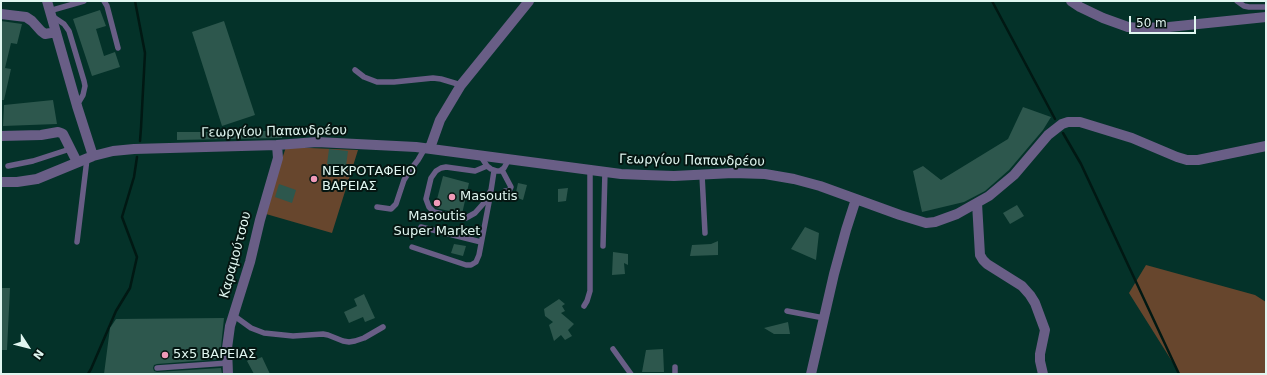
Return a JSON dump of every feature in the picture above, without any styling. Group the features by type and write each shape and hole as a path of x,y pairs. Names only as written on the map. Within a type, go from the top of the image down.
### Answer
{"street":[{"path":"427,148 440,120 461,85 529,1"},
{"path":"1071,1 1103,18 1128,27 1140,28 1169,27 1266,17"},
{"path":"49,9 77,106 86,159"},
{"path":"1,14 26,18 32,21 45,34 56,32"},
{"name":"Γεωργίου Παπανδρέου","path":"1,182 17,182 37,178 86,159 113,151 134,149 277,145 317,142 427,148 645,176 750,173 765,174 794,179 820,186 912,219 935,222 977,204 995,191 1014,175 1048,135 1062,124 1068,122 1080,122 1132,138 1187,160 1198,160 1266,146"},
{"path":"1,136 58,132 63,134 70,149 86,159"},
{"name":"Καραμούτσου","path":"228,374 227,348 233,315 250,262 260,220 278,158 277,145"},
{"path":"811,374 846,230 856,199"},
{"path":"977,204 980,255 987,264 1022,286 1035,303 1045,330 1040,354 1043,374"}],"lane":[{"path":"49,9 84,1"},
{"path":"104,1 118,48"},
{"path":"1237,1 1244,6 1266,7"},
{"path":"49,9 70,30 85,86 83,95 77,106"},
{"path":"355,70 364,77 377,82 394,82 433,78 461,85"},
{"path":"378,207 389,209 395,207 408,174 427,148"},
{"path":"8,166 33,161 70,149"},
{"path":"480,155 487,166 494,171 502,170 506,166 509,159"},
{"path":"77,242 86,159"},
{"path":"487,166 475,171 446,167 436,171 431,178 426,199 429,207 434,212 466,218 471,216 479,209 491,190"},
{"path":"584,306 590,291 590,169"},
{"path":"502,170 511,187 509,190 505,191"},
{"path":"412,247 466,265 471,265 478,260 494,171"},
{"path":"603,246 605,172"},
{"path":"702,175 705,232"},
{"path":"421,227 481,242"},
{"path":"787,312 824,318"},
{"path":"233,315 251,328 264,333 293,336 323,334 349,342 364,338 383,327"},
{"path":"613,348 631,374"},
{"path":"157,368 228,364"},
{"path":"675,367 675,374"}],"shaded area":[{"path":"286,147 358,150 332,233 266,214"},
{"path":"1146,265 1255,295 1266,302 1266,374 1180,374 1129,293"}],"building":[{"path":"100,10 106,26 96,29 104,56 115,52 120,67 92,76 73,19"},
{"path":"1,21 22,24 17,44 11,43 5,68 11,69 4,100 1,100"},
{"path":"224,21 255,115 222,126 192,32"},
{"path":"53,100 57,124 3,126 4,105"},
{"path":"1023,107 1051,117 1043,130 1009,170 985,191 964,202 922,212 913,171 923,166 941,180 1008,139"},
{"path":"224,131 282,131 282,138 177,140 177,132 225,132"},
{"path":"329,149 348,151 346,166 327,164"},
{"name":"Masoutis","path":"443,176 469,183 462,214 435,207"},
{"path":"518,183 527,185 523,200 515,197"},
{"path":"279,184 296,190 292,203 275,197"},
{"path":"568,188 566,201 558,202 558,189"},
{"path":"1017,205 1024,216 1010,224 1003,213"},
{"path":"805,227 819,233 816,260 791,249"},
{"path":"718,241 718,255 690,256 692,245 711,244"},
{"path":"454,244 466,246 463,256 451,253"},
{"path":"613,252 628,254 628,265 624,263 625,274 612,275"},
{"path":"1,288 10,288 7,350 1,350"},
{"path":"364,294 375,318 365,322 363,317 349,323 344,312 357,306 354,299"},
{"path":"559,299 565,304 562,306 565,311 561,313 574,324 568,330 572,336 565,340 561,335 554,341 549,325 553,322 545,316 544,309"},
{"name":"5x5 ΒΑΡΕΙΑΣ","path":"224,318 221,359 157,364 154,365 153,368 154,371 157,372 221,368 222,374 104,374 110,328 116,319"},
{"path":"788,322 790,334 774,334 764,328"},
{"path":"663,349 664,372 642,372 646,350"},
{"path":"253,356 255,360 262,357 270,374 254,374 247,361"}],"waterway":[{"path":"135,1 145,53 140,141"},
{"path":"992,1 1055,119"},
{"path":"1063,133 1081,164 1179,374"},
{"path":"88,374 116,311 130,288 137,257 122,217 134,177 137,157"}],"place":[{"name":"ΝΕΚΡΟΤΑΦΕΙΟ ΒΑΡΕΙΑΣ","path":"314,179"},
{"name":"Masoutis","path":"452,197"},
{"name":"Masoutis Super Market","path":"437,203"},
{"name":"5x5 ΒΑΡΕΙΑΣ","path":"165,355"}]}
